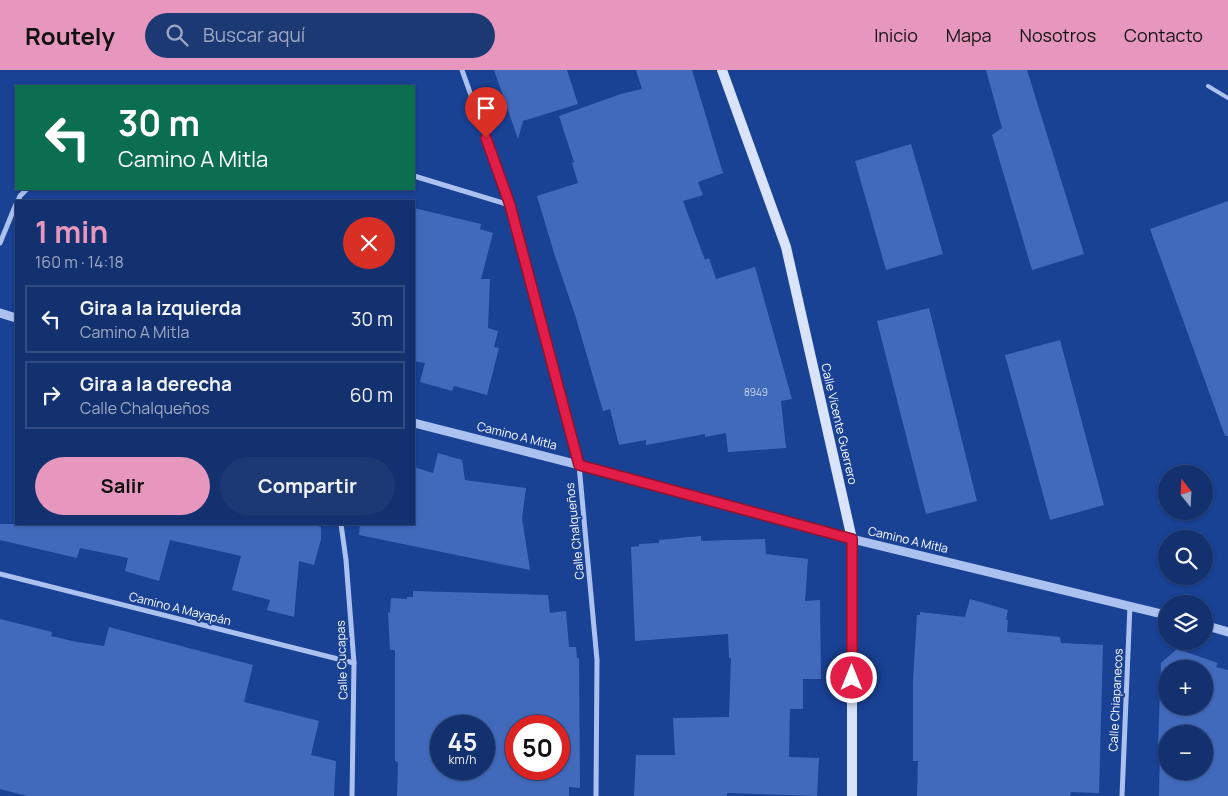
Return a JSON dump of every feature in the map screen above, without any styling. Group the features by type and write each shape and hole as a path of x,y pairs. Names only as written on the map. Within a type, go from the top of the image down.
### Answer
{"main road":[{"name":"Calle Vicente Guerrero","path":"722,70 786,247 852,539 852,796"}],"street":[{"name":"Calle Chalqueños","path":"462,70 510,205 579,465 597,660 596,796"},
{"path":"415,176 510,205"},
{"path":"18,200 26,190"},
{"path":"0,243 15,208"},
{"path":"0,313 15,318"},
{"name":"Camino A Mitla","path":"415,423 579,465 852,539 1158,613"},
{"name":"Calle Cucapas","path":"341,525 346,560 354,663 352,796"},
{"name":"Camino A Mayapán","path":"0,574 354,663"},
{"name":"Calle Chiapanecos","path":"1122,796 1130,605"},
{"path":"1213,628 1228,632"}],"lane":[{"path":"1208,86 1228,98"}],"building":[{"path":"494,70 567,70 578,104 523,121 518,139"},
{"path":"636,70 692,70 723,173 698,182 703,195 683,201 705,260 709,258 716,279 755,267 792,399 781,401 786,448 728,452 726,433 705,437 705,434 646,445 646,440 619,445 610,409 603,411 537,196 578,183 572,163 574,162 559,116 621,94 642,89"},
{"path":"986,70 1027,70 1084,254 1032,270 992,135 1002,128"},
{"path":"911,144 943,254 886,270 855,161"},
{"path":"1228,201 1228,436 1225,436 1150,229"},
{"path":"415,208 481,224 480,229 493,233 481,279 490,279 488,328 498,331 494,347 499,348 487,395 454,386 452,391 420,382 425,363 415,361"},
{"path":"929,308 977,501 926,514 877,321"},
{"path":"1060,340 1104,505 1050,520 1005,355"},
{"path":"438,453 462,460 465,480 526,488 522,518 530,570 359,535 360,525 415,525 415,467 433,473"},
{"path":"0,524 314,525 321,527 321,539 314,565 299,561 294,617 267,610 270,600 232,590 241,556 170,540 159,581 125,571 128,558 80,548 77,558 0,540"},
{"path":"701,536 701,541 765,539 766,554 808,559 805,601 820,600 821,679 803,679 803,709 790,709 789,757 819,758 817,796 727,793 727,796 634,796 636,755 675,755 673,718 729,717 731,658 729,658 728,634 635,641 631,547 639,546 639,544 659,543 659,540"},
{"path":"413,591 548,595 550,613 566,611 569,647 576,647 577,658 579,658 580,788 569,787 569,796 397,796 398,762 395,761 395,650 390,650 388,612 390,613 391,598 407,599 407,597 413,597"},
{"path":"970,599 1008,610 1006,620 1008,620 1007,632 1060,637 1061,643 1103,645 1099,793 1071,792 1070,796 917,796 918,761 913,761 913,680 917,615 920,615 920,612 965,617"},
{"path":"0,619 52,632 51,636 104,646 109,627 253,665 244,702 319,721 311,755 336,761 334,796 27,796 0,789"},
{"path":"1176,650 1209,660 1164,660"},
{"path":"1213,661 1218,663 1216,667 1228,670 1228,796 1159,796 1159,780 1213,780 1213,725 1159,725 1159,715 1213,715"}],"route":[{"path":"486,138 510,205 579,465 852,539 852,678"}]}
